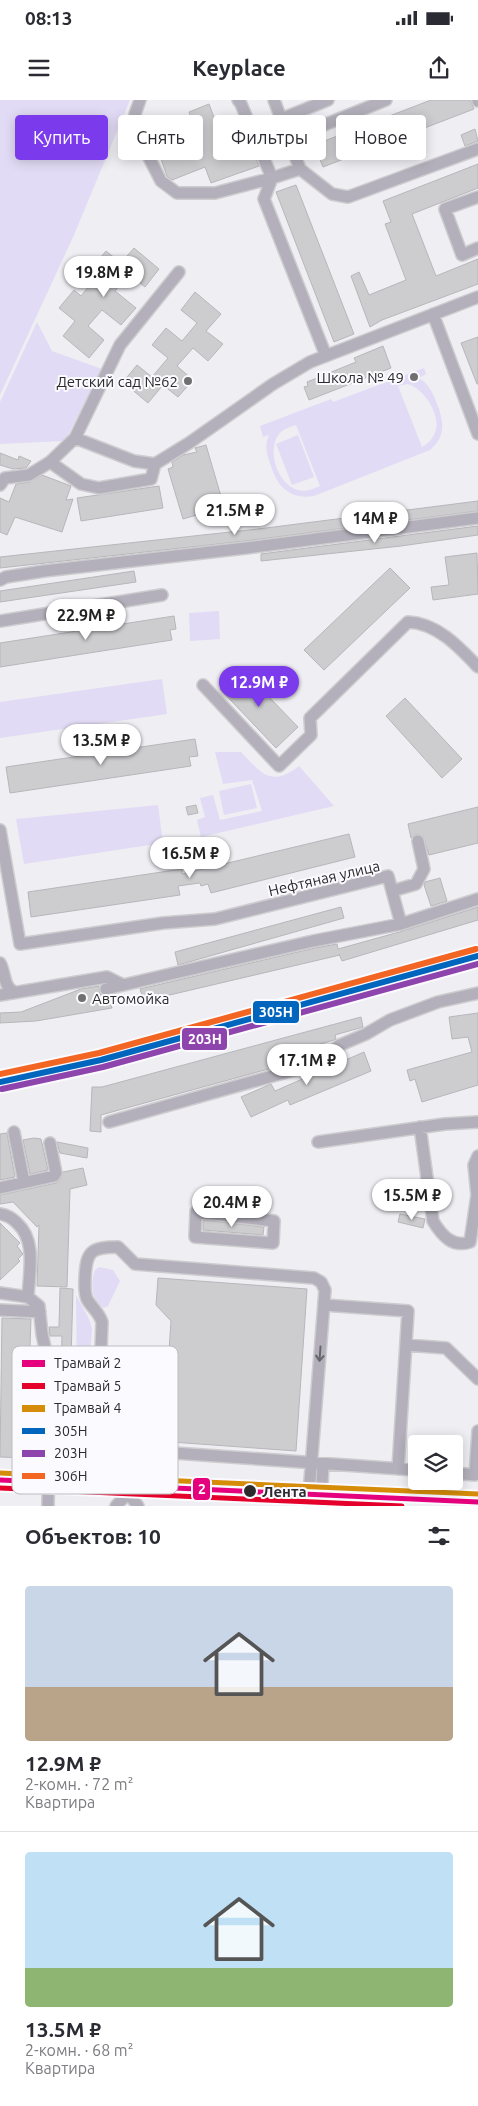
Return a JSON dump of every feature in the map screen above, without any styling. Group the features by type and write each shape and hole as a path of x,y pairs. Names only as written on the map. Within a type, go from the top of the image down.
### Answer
{"street":[{"path":"140,100 135,114 141,142 161,181 176,194 215,192 272,178 300,168"},
{"path":"238,100 242,104 272,178 264,199 326,356"},
{"path":"274,100 280,115"},
{"path":"291,115 328,100"},
{"path":"326,125 386,100"},
{"path":"297,160 300,168 332,194 348,197 478,149"},
{"path":"478,197 444,209 462,255 478,248"},
{"path":"0,485 5,478 29,475 50,462 75,438 120,345 179,272"},
{"path":"75,438 134,461 155,464 189,443 273,384 310,362 478,297"},
{"path":"433,314 478,434"},
{"path":"50,462 81,484 99,488 152,479 155,464"},
{"path":"0,580 6,577 44,571 246,548 478,518"},
{"path":"0,621 162,595"},
{"path":"203,684 279,766 311,735 310,718 408,622 418,622 446,637 478,667"},
{"name":"Нефтяная улица","path":"0,831 20,944 163,923 215,919 388,876 401,924"},
{"path":"392,891 416,884 424,869 418,840"},
{"path":"106,989 313,941 401,924 478,899"},
{"path":"0,963 4,971 6,984 14,992"},
{"path":"0,995 108,977 123,985"},
{"path":"109,1122 316,1064 340,1045 366,1034 390,1020 438,1002 478,993"},
{"path":"318,1142 478,1122"},
{"path":"420,1128 433,1221 439,1232 453,1243 462,1245 470,1242 477,1195 474,1165 478,1156"},
{"path":"14,1132 24,1182"},
{"path":"0,1188 54,1176 56,1173 50,1143"},
{"path":"196,1212 274,1221 272,1243 196,1237 196,1212"},
{"path":"0,1214 12,1218 28,1236 30,1245 28,1298"},
{"path":"101,1346 102,1322 100,1314 86,1298 85,1292 86,1260 92,1251 103,1247 118,1248 135,1264 314,1278 324,1286 318,1463 321,1506"},
{"path":"0,1293 28,1298 39,1306 45,1346"},
{"path":"324,1305 408,1311 398,1469"},
{"path":"0,1310 40,1312"},
{"path":"406,1345 446,1348 478,1379"},
{"path":"463,1474 475,1475 478,1432"},
{"path":"178,1453 408,1470"},
{"path":"308,1506 318,1463"},
{"path":"116,1506 127,1494"},
{"path":"129,1494 138,1506"}],"shaded area":[{"path":"0,100 130,100 124,115 118,115 118,129 108,153 108,115 15,115 15,160 105,160 74,235 0,395"},
{"path":"37,322 52,351 102,369 65,441 0,444 0,402"},
{"path":"424,368 426,374 419,378 428,386 435,400 441,417 441,434 439,440 430,450 314,496 306,497 292,494 281,486 277,480 268,458 267,443 269,435 263,437 260,426 331,399 333,402","holes":["407,384 419,390 429,402 437,423 434,435 422,447 398,386","296,425 320,486 301,491 291,487 285,481 276,466 274,457 275,441 279,434 285,429"]},
{"path":"298,435 314,477 292,485 276,444"},
{"path":"219,611 220,639 190,641 189,613"},
{"path":"162,679 167,714 0,738 0,702"},
{"path":"215,752 241,752 261,771 274,777 289,773 299,766 334,806 201,837 197,820 205,817 200,798 213,795 220,820 262,811 252,780 223,784"},
{"path":"251,784 257,808 224,815 219,791"},
{"path":"158,805 163,843 24,864 16,819"},
{"path":"99,1267 113,1270 120,1281 108,1306 104,1308 96,1301 92,1286 93,1275"},
{"path":"76,1295 89,1319 92,1329 91,1346 77,1346"}],"building":[{"path":"431,100 470,100 474,109 426,127 426,115 392,115"},
{"path":"209,104 213,115 213,160 256,160 259,166 211,183 205,167 172,180 167,176 161,160 203,160 203,115 190,115 189,112"},
{"path":"475,129 478,141 465,146 461,135"},
{"path":"336,137 336,160 341,160 323,167 320,160 326,160 326,140"},
{"path":"478,164 478,188 412,214 436,276 478,259 478,284 382,320 370,327 351,276 359,272 369,295 406,280 385,224 391,222 383,201"},
{"path":"296,185 354,334 334,342 276,192"},
{"path":"134,248 159,269 145,287 129,274 115,291 136,308 121,325 102,310 88,326 104,340 89,358 63,336 75,321 59,308 74,290 81,296 98,275 91,269 106,251 121,263"},
{"path":"195,292 221,314 206,331 223,344 208,361 193,348 177,366 193,380 178,397 163,385 148,403 123,382 137,365 152,377 168,358 152,345 166,328 182,341 197,323 181,310"},
{"path":"478,337 478,384 477,384 461,343"},
{"path":"383,346 391,368 309,400 304,387 308,386 307,382 356,362 354,358"},
{"path":"206,445 225,510 215,513 214,510 183,519 168,469 173,467 172,462 183,455 197,452 195,448"},
{"path":"0,453 18,460 19,456 31,461 26,468 13,469 0,465"},
{"path":"42,475 71,486 66,500 73,499 62,532 15,517 7,535 0,532 0,498 9,502 16,484 30,482"},
{"path":"159,486 163,508 81,521 77,498"},
{"path":"478,501 478,511 245,541 0,568 0,557 258,529"},
{"path":"478,526 478,535 401,546 261,561 261,554"},
{"path":"477,553 478,594 433,600 431,587 449,585 445,557"},
{"path":"390,568 410,588 324,670 304,650"},
{"path":"134,571 136,582 0,602 0,591"},
{"path":"174,616 176,629 170,630 172,640 0,667 0,643"},
{"path":"241,668 298,727 276,748 220,689"},
{"path":"405,698 462,759 442,778 386,716"},
{"path":"195,739 198,756 189,757 191,766 10,793 6,767"},
{"path":"196,805 198,813 188,815 186,807"},
{"path":"478,807 478,843 429,855 423,836 417,834 411,838 408,824"},
{"path":"349,834 355,857 211,893 208,884 201,886 200,883 178,886 180,895 31,917 28,892 182,869 182,874"},
{"path":"440,878 447,901 431,906 424,885 425,882"},
{"path":"341,907 344,918 178,965 175,952"},
{"path":"478,907 478,920 342,961 339,955 144,1001 140,989 315,948 337,944 338,949"},
{"name":"Автомойка","path":"99,986 100,994 108,996 112,1008 36,1021 0,1023 0,1013 21,1012 81,989"},
{"path":"478,1013 478,1085 422,1102 415,1079 410,1081 407,1070 472,1052 468,1037 452,1039 449,1017"},
{"path":"361,1017 363,1027 335,1035 336,1039 314,1046 316,1054 312,1057 101,1115 101,1132 90,1131 92,1087 102,1087"},
{"path":"364,1052 371,1071 290,1105 288,1100 251,1117 241,1097 271,1084 275,1091"},
{"path":"7,1133 15,1177 0,1180 0,1134"},
{"path":"41,1139 48,1170 30,1174 23,1140"},
{"path":"57,1142 88,1148 87,1158 60,1153"},
{"path":"83,1168 87,1185 70,1189 67,1287 37,1286 39,1225 37,1227 13,1202 0,1204 0,1195 56,1183 60,1180 63,1172"},
{"path":"400,1214 425,1219 423,1228 398,1222"},
{"path":"203,1220 264,1227 263,1235 203,1230"},
{"path":"0,1223 20,1243 17,1246 23,1254 18,1259 20,1261 0,1280"},
{"name":"Лента","path":"158,1278 307,1289 296,1451 178,1442 178,1346 169,1346 171,1321 156,1305"},
{"path":"60,1288 73,1289 71,1346 62,1346 62,1336 50,1336 49,1327 59,1327"},
{"path":"2,1318 31,1319 30,1346 12,1346 12,1457 0,1457"}],"tram line":[{"name":"4","path":"0,1473 12,1474"},
{"name":"2","path":"0,1480 12,1481"},
{"name":"4","path":"178,1481 478,1494"},
{"name":"5","path":"0,1488 12,1489"},
{"name":"2","path":"178,1488 478,1502"},
{"name":"5","path":"134,1494 402,1506"}],"transit line":[{"name":"306Н","path":"0,1074 99,1053 476,949"},
{"name":"305Н","path":"0,1082 101,1060 478,956"},
{"name":"203Н","path":"2,1089 103,1067 478,964"}],"place":[{"name":"Школа № 49","path":"414,377"},
{"name":"Детский сад №62","path":"188,381"},
{"name":"Автомойка","path":"82,998"},
{"name":"Лента","path":"250,1491"}]}
